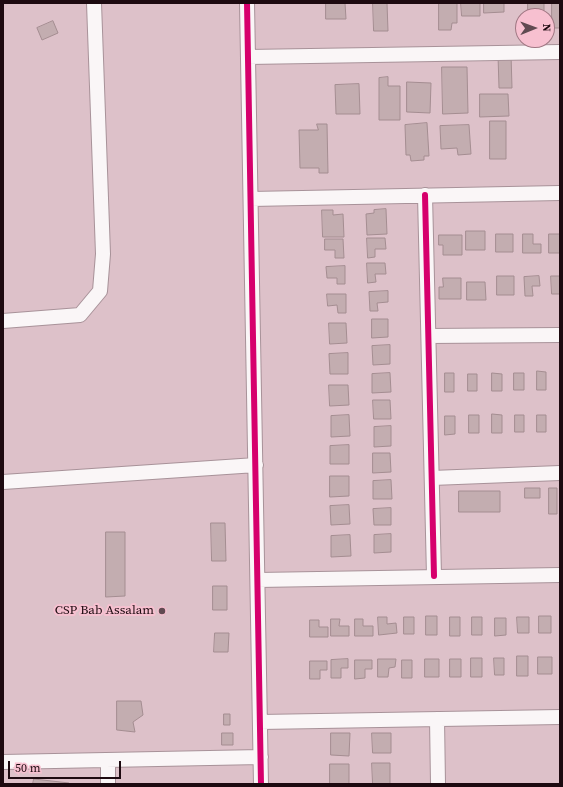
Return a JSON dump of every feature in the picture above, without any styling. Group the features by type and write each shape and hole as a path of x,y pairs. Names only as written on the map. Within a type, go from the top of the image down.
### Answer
{"street":[{"path":"3,321 80,315 100,290 103,254 94,3"},
{"path":"247,3 261,784"},
{"path":"248,57 560,52"},
{"path":"251,199 560,193"},
{"path":"425,195 434,576"},
{"path":"429,336 560,335"},
{"path":"3,482 256,465"},
{"path":"432,478 560,473"},
{"path":"258,580 560,575"},
{"path":"260,722 560,717"},
{"path":"437,719 438,784"},
{"path":"3,762 261,757"},
{"path":"108,760 108,784"}],"building":[{"path":"326,3 345,3 346,19 326,19"},
{"path":"373,3 387,3 388,31 374,31"},
{"path":"439,3 457,3 457,23 452,23 451,30 439,30"},
{"path":"461,3 480,3 480,16 462,16"},
{"path":"484,3 504,3 504,12 484,13"},
{"path":"528,3 544,3 544,8 528,8"},
{"path":"552,3 560,3 560,28 555,28 555,8 552,8"},
{"path":"53,21 58,33 42,40 37,28"},
{"path":"511,54 512,88 499,88 498,55"},
{"path":"442,67 467,67 468,113 443,114"},
{"path":"388,77 388,86 400,86 400,120 379,120 379,78"},
{"path":"407,82 431,83 430,113 407,112"},
{"path":"359,84 360,114 336,114 335,85"},
{"path":"480,94 508,94 509,116 480,117"},
{"path":"490,121 506,121 506,159 490,159"},
{"path":"427,123 429,156 424,156 424,160 411,161 410,155 406,155 405,125"},
{"path":"317,124 327,124 328,173 319,173 319,168 300,168 299,130 318,130"},
{"path":"469,125 471,154 458,155 457,148 441,149 440,126"},
{"path":"386,209 387,234 367,235 366,214 374,213 374,210"},
{"path":"322,210 333,210 333,215 343,214 344,237 323,237"},
{"path":"466,231 485,231 485,250 466,250"},
{"path":"496,234 513,234 513,252 496,252"},
{"path":"523,234 533,234 533,244 541,244 541,253 523,253"},
{"path":"549,234 560,234 560,253 549,253"},
{"path":"439,235 462,235 462,255 443,255 443,245 439,245"},
{"path":"367,238 385,238 386,249 375,249 375,257 368,258"},
{"path":"325,239 343,239 344,258 335,258 335,250 325,250"},
{"path":"367,263 385,263 386,274 375,274 376,282 368,283"},
{"path":"345,266 345,284 337,284 337,278 327,278 326,267"},
{"path":"497,276 514,276 514,295 497,295"},
{"path":"539,276 540,286 532,286 533,296 525,296 524,277"},
{"path":"551,276 560,276 560,294 552,294"},
{"path":"443,278 461,278 461,299 439,299 439,287 443,287"},
{"path":"467,282 485,282 486,300 467,300"},
{"path":"388,291 388,302 377,303 378,311 370,311 369,292"},
{"path":"327,294 346,294 346,313 338,313 337,305 328,306"},
{"path":"372,319 388,319 388,337 372,338"},
{"path":"329,323 346,323 347,343 330,344"},
{"path":"390,345 390,364 373,365 372,346"},
{"path":"348,353 348,374 330,374 329,354"},
{"path":"537,371 546,372 546,390 537,390"},
{"path":"390,373 391,392 372,393 372,374"},
{"path":"445,373 454,373 454,392 445,392"},
{"path":"492,373 502,374 502,391 492,391"},
{"path":"514,373 524,373 524,390 514,390"},
{"path":"468,374 477,374 477,391 468,391"},
{"path":"329,385 348,385 349,405 330,406"},
{"path":"373,400 390,400 391,419 374,419"},
{"path":"492,414 502,415 502,433 492,433"},
{"path":"349,415 350,436 331,437 331,416"},
{"path":"469,415 479,415 479,433 469,433"},
{"path":"515,415 524,415 524,432 515,432"},
{"path":"537,415 546,415 546,432 537,432"},
{"path":"445,416 455,416 455,434 445,435"},
{"path":"391,426 391,446 374,447 374,427"},
{"path":"349,445 349,464 330,464 330,446"},
{"path":"373,453 390,453 391,472 373,473"},
{"path":"330,476 349,476 349,496 330,497"},
{"path":"391,480 392,499 373,499 373,481"},
{"path":"525,488 540,488 540,498 525,498"},
{"path":"549,488 557,488 557,514 549,514"},
{"path":"459,491 500,491 500,512 459,512"},
{"path":"349,505 350,524 331,525 330,506"},
{"path":"391,508 391,525 374,525 373,509"},
{"path":"211,523 225,523 226,561 212,561"},
{"path":"106,532 125,532 125,596 106,597"},
{"path":"391,534 391,552 374,553 374,535"},
{"path":"350,535 351,556 331,557 331,536"},
{"path":"213,586 227,586 227,610 213,610"},
{"path":"426,616 437,616 437,635 426,635"},
{"path":"539,616 551,616 551,633 539,633"},
{"path":"378,617 387,617 387,624 396,623 397,633 379,635"},
{"path":"404,617 414,617 414,634 404,634"},
{"path":"450,617 460,617 460,636 450,636"},
{"path":"472,617 482,617 482,635 472,635"},
{"path":"517,617 529,617 529,633 518,633"},
{"path":"495,618 506,618 506,635 495,636"},
{"path":"331,619 340,619 339,626 349,626 349,636 331,636"},
{"path":"355,619 363,619 363,626 373,626 373,636 355,636"},
{"path":"310,620 319,620 319,627 328,627 328,637 310,637"},
{"path":"215,633 229,633 228,652 214,652"},
{"path":"517,656 528,656 528,676 517,676"},
{"path":"538,657 552,657 552,674 538,674"},
{"path":"471,658 482,658 482,677 471,677"},
{"path":"494,658 504,658 504,675 495,675"},
{"path":"348,659 348,668 341,668 341,678 331,678 331,660"},
{"path":"378,659 396,659 395,667 389,668 388,677 378,677"},
{"path":"425,659 439,659 439,677 425,677"},
{"path":"450,659 461,659 461,677 450,677"},
{"path":"355,660 372,660 372,669 365,669 365,678 355,679"},
{"path":"402,660 412,660 412,678 402,678"},
{"path":"310,661 327,661 327,670 320,670 320,679 310,679"},
{"path":"117,701 141,701 143,715 133,722 135,732 117,730"},
{"path":"224,714 230,714 230,725 224,725"},
{"path":"222,733 233,733 233,745 222,745"},
{"path":"331,733 350,733 349,756 331,755"},
{"path":"372,733 391,733 391,753 373,753"},
{"path":"372,763 390,763 390,784 373,784"},
{"path":"330,764 349,764 349,784 330,784"},
{"path":"34,779 69,783 69,784 33,784"}],"cycle path":[{"path":"247,3 261,784"},
{"path":"425,195 434,576"}],"place":[{"name":"CSP Bab Assalam","path":"162,611"}]}
